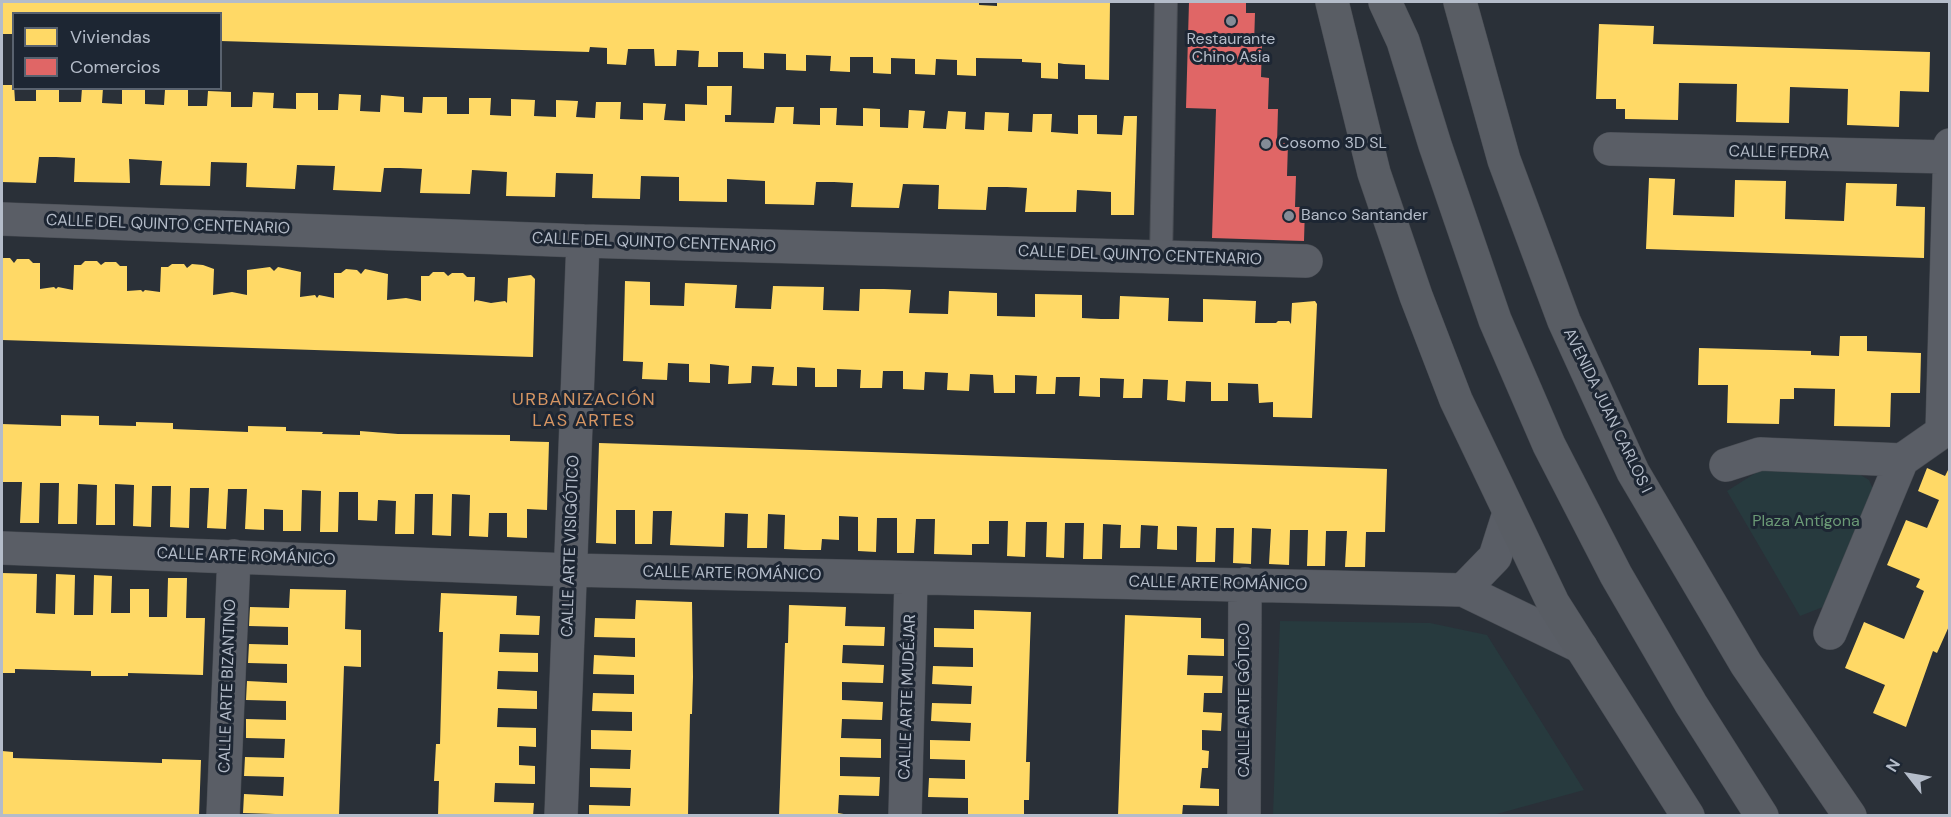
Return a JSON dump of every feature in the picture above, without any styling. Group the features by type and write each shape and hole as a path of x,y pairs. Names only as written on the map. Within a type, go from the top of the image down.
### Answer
{"main road":[{"path":"1332,2 1374,173 1416,296 1456,400 1553,603 1688,816"},
{"path":"1385,2 1402,41 1495,320 1549,445 1616,575 1691,704 1762,816"},
{"path":"1402,2 1402,41"},
{"name":"AVENIDA JUAN CARLOS I","path":"1460,2 1504,160 1564,321 1633,472 1746,664 1850,816"}],"street":[{"path":"1726,465 1760,454 1902,460 1946,432 1950,145"},
{"name":"CALLE FEDRA","path":"1610,149 1949,157"},
{"name":"CALLE DEL QUINTO CENTENARIO","path":"2,219 583,242 1306,261"},
{"name":"CALLE ARTE VISIGÓTICO","path":"561,816 583,242"},
{"path":"1830,633 1902,460"},
{"path":"1463,590 1495,557 1509,513"},
{"name":"CALLE ARTE ROMÁNICO","path":"2,548 569,570 1463,590 1581,647"},
{"name":"CALLE ARTE BIZANTINO","path":"223,816 234,556"},
{"name":"CALLE ARTE MUDÉJAR","path":"905,816 912,579"},
{"name":"CALLE ARTE GÓTICO","path":"1244,816 1245,584"}],"lane":[{"path":"1161,257 1166,2"}],"green space":[{"name":"Plaza Antígona","path":"1762,469 1854,471 1869,480 1873,489 1828,605 1800,616 1727,491"},
{"path":"1280,621 1430,623 1487,635 1584,790 1493,815 1273,815"}],"building: Viviendas":[{"path":"2,2 979,2 979,5 997,6 997,2 1110,2 1109,80 1085,79 1085,65 1058,63 1058,79 1041,78 1041,63 1022,62 1022,59 976,58 976,76 957,75 957,60 936,59 935,75 915,74 915,59 891,58 891,74 873,73 873,57 850,57 850,72 830,71 831,56 806,55 806,71 786,70 786,54 764,53 764,69 743,68 743,52 718,52 718,67 698,67 699,51 677,50 676,66 655,66 654,49 628,49 626,65 607,64 607,48 590,47 589,52 222,41 222,12 12,12 12,34 2,34"},
{"path":"1599,24 1654,26 1653,44 1930,52 1929,92 1900,91 1899,127 1847,125 1848,89 1790,87 1789,123 1736,122 1737,84 1679,83 1678,120 1625,119 1625,109 1616,109 1616,99 1596,99"},
{"path":"2,85 12,85 15,101 36,101 36,90 59,90 59,102 81,102 82,90 103,90 102,103 122,104 122,90 145,90 145,104 164,105 165,90 188,90 188,106 207,106 208,91 231,92 231,107 252,107 253,92 274,93 273,108 296,109 296,93 318,93 318,110 338,110 339,94 361,95 360,111 380,112 381,95 404,97 404,112 422,113 423,97 447,97 447,114 469,114 469,98 491,98 490,115 511,116 511,99 535,100 534,116 556,117 556,100 578,101 576,117 595,118 596,102 621,102 620,119 643,120 643,103 666,104 664,120 685,121 685,104 707,105 707,86 732,86 731,115 725,115 725,122 774,123 776,107 794,107 793,124 820,125 820,108 837,108 836,125 863,126 863,108 880,109 880,127 908,128 909,110 925,111 923,128 946,129 948,111 966,112 965,129 984,130 985,112 1009,113 1008,131 1032,132 1033,114 1052,114 1051,132 1078,134 1078,115 1097,115 1097,134 1122,135 1124,116 1137,116 1134,215 1111,215 1111,192 1077,190 1076,212 1025,212 1027,188 1007,187 988,187 986,210 938,209 939,185 903,184 899,208 851,207 853,183 834,182 816,182 814,205 765,204 765,181 727,179 727,202 679,201 679,177 641,176 640,199 592,198 593,174 556,173 555,197 506,196 507,172 472,170 470,194 420,193 422,169 400,168 384,168 381,192 333,190 335,166 297,165 295,189 246,187 247,163 211,162 210,186 160,185 162,161 129,159 130,183 74,182 75,158 56,157 39,157 36,183 2,182"},
{"path":"1649,178 1675,179 1673,215 1734,217 1735,180 1786,181 1785,219 1844,221 1846,183 1897,184 1896,206 1925,207 1924,258 1646,249"},
{"path":"2,258 10,258 14,263 17,259 29,259 33,263 40,263 40,289 58,287 73,290 74,265 81,265 85,261 97,261 101,265 105,262 116,262 120,266 127,266 127,291 141,290 143,292 145,290 160,292 161,267 168,267 172,264 184,264 187,268 192,264 203,265 214,269 213,295 232,292 247,295 247,270 270,267 274,271 278,267 301,272 300,297 315,295 317,298 319,295 334,298 334,273 341,273 346,269 357,270 361,274 365,269 388,274 387,300 406,298 421,301 421,276 429,276 433,272 444,272 448,276 452,273 463,273 467,277 475,277 474,302 476,300 507,303 508,278 531,275 535,279 533,357 2,340"},
{"path":"625,281 650,282 650,305 684,306 685,283 737,285 735,308 771,309 773,286 824,287 823,310 859,311 860,289 911,290 909,313 948,314 949,291 997,293 997,316 1035,317 1035,294 1082,295 1082,318 1101,319 1119,319 1120,296 1169,298 1168,321 1203,322 1203,299 1256,301 1255,323 1289,321 1291,324 1292,303 1315,301 1317,304 1312,418 1273,417 1273,402 1259,403 1258,384 1228,383 1228,401 1211,401 1211,382 1186,381 1185,402 1167,400 1168,380 1143,379 1142,398 1123,398 1124,379 1100,378 1100,397 1079,396 1080,377 1056,377 1055,394 1036,394 1037,376 1015,375 1015,393 994,393 993,375 970,374 969,391 947,390 948,373 925,372 924,390 903,389 903,371 883,371 882,388 860,388 861,370 837,369 837,387 815,387 815,368 797,367 797,386 772,385 774,367 752,366 751,383 728,384 729,366 710,364 710,383 689,382 689,364 668,363 667,380 642,379 643,362 623,361"},
{"path":"1840,336 1867,336 1867,351 1921,353 1920,393 1891,393 1890,427 1834,426 1835,389 1794,388 1794,399 1780,399 1779,424 1727,423 1728,385 1698,385 1699,348 1811,351 1811,355 1839,356"},
{"path":"61,415 99,416 99,425 136,426 136,422 173,423 173,429 248,432 248,426 286,427 286,431 323,432 322,434 360,435 360,431 398,434 510,435 510,441 549,442 547,510 527,509 527,538 507,537 507,513 489,513 488,537 469,536 470,495 452,494 451,536 432,535 433,494 415,494 414,534 395,534 396,501 378,500 377,521 358,520 358,492 339,492 338,532 320,532 321,491 302,490 301,531 283,531 283,510 264,509 264,530 245,529 247,489 228,489 226,529 207,528 209,488 190,488 189,528 170,527 171,486 152,486 151,527 133,526 134,485 115,484 115,525 96,525 97,485 78,484 77,524 58,524 59,483 40,483 39,523 20,523 22,482 2,482 2,424 61,426"},
{"path":"599,443 1387,469 1385,532 1366,532 1365,567 1345,567 1347,531 1326,531 1325,566 1307,566 1308,530 1290,530 1289,565 1269,564 1271,529 1252,528 1251,564 1233,563 1234,528 1216,528 1215,562 1196,562 1197,527 1177,526 1177,550 1157,549 1158,526 1141,525 1140,548 1120,548 1121,525 1103,524 1102,559 1083,559 1084,523 1065,523 1064,558 1046,557 1047,522 1026,522 1025,557 1007,556 1008,521 989,521 989,544 972,544 972,555 934,554 935,519 916,519 914,553 897,553 897,518 877,518 876,552 858,551 858,517 839,516 839,540 822,539 821,550 784,549 785,515 768,514 767,548 747,548 748,514 725,513 724,547 670,545 672,511 653,511 652,544 635,544 635,510 616,510 616,544 596,543"},
{"path":"1950,466 1950,624 1937,653 1933,651 1906,727 1873,713 1885,685 1845,668 1864,622 1904,639 1924,591 1916,587 1920,579 1887,565 1906,520 1927,528 1939,500 1918,491 1927,468 1945,476"},
{"path":"2,573 37,574 36,613 55,614 56,574 75,575 74,615 93,615 94,575 112,576 111,613 130,613 130,589 149,589 149,617 167,617 168,578 187,578 186,618 205,618 203,675 128,673 128,676 91,676 91,671 15,669 15,673 2,673"},
{"path":"290,589 346,590 345,629 361,630 361,667 344,666 339,816 243,813 244,794 283,796 284,777 244,776 245,757 284,758 285,739 246,738 246,719 286,720 286,701 246,700 247,681 287,683 287,664 248,663 249,644 288,645 288,627 249,626 250,607 289,608"},
{"path":"441,593 517,596 516,615 540,616 539,635 500,634 499,652 538,653 538,672 498,671 497,689 537,691 537,709 498,708 497,727 536,728 536,747 519,746 519,765 535,766 535,784 495,783 494,802 534,803 533,816 438,816 439,781 434,781 436,744 440,744 443,632 439,632"},
{"path":"636,600 692,602 693,677 688,816 589,816 589,805 630,806 631,788 590,787 590,768 630,769 631,750 591,749 591,730 632,731 632,712 592,711 593,693 634,694 634,675 593,674 594,655 635,657 635,638 594,637 595,618 635,619"},
{"path":"789,605 846,607 845,626 885,627 884,646 843,645 842,663 884,665 883,683 842,682 842,700 883,702 882,720 842,719 841,738 881,739 881,758 840,757 840,776 880,777 879,796 839,795 838,813 855,816 779,816 785,643 788,643"},
{"path":"974,610 1031,612 1026,762 1030,762 1029,800 1024,800 1024,816 968,816 968,798 928,797 929,778 965,779 965,760 930,759 930,740 970,741 971,723 931,721 932,703 971,704 972,686 932,684 933,666 973,667 973,648 934,647 934,628 974,629"},
{"path":"1125,615 1201,618 1201,638 1224,639 1224,656 1188,655 1187,675 1223,676 1222,693 1204,693 1203,712 1222,713 1221,731 1202,730 1202,750 1209,751 1208,768 1202,768 1200,788 1219,789 1219,806 1183,805 1182,816 1118,816"},
{"path":"2,751 13,752 13,758 162,763 162,759 201,760 199,816 2,814"}],"building: Comercios":[{"path":"1189,2 1246,2 1246,13 1255,13 1254,45 1262,45 1261,77 1269,78 1268,109 1278,109 1277,143 1288,143 1287,176 1296,176 1295,207 1305,207 1304,241 1212,238 1216,109 1186,108"}],"place":[{"name":"Restaurante Chino Asia","path":"1231,21"},
{"name":"Cosomo 3D SL","path":"1266,144"},
{"name":"Banco Santander","path":"1289,216"}],"district":[{"name":"URBANIZACIÓN LAS ARTES","path":"584,410"}]}
